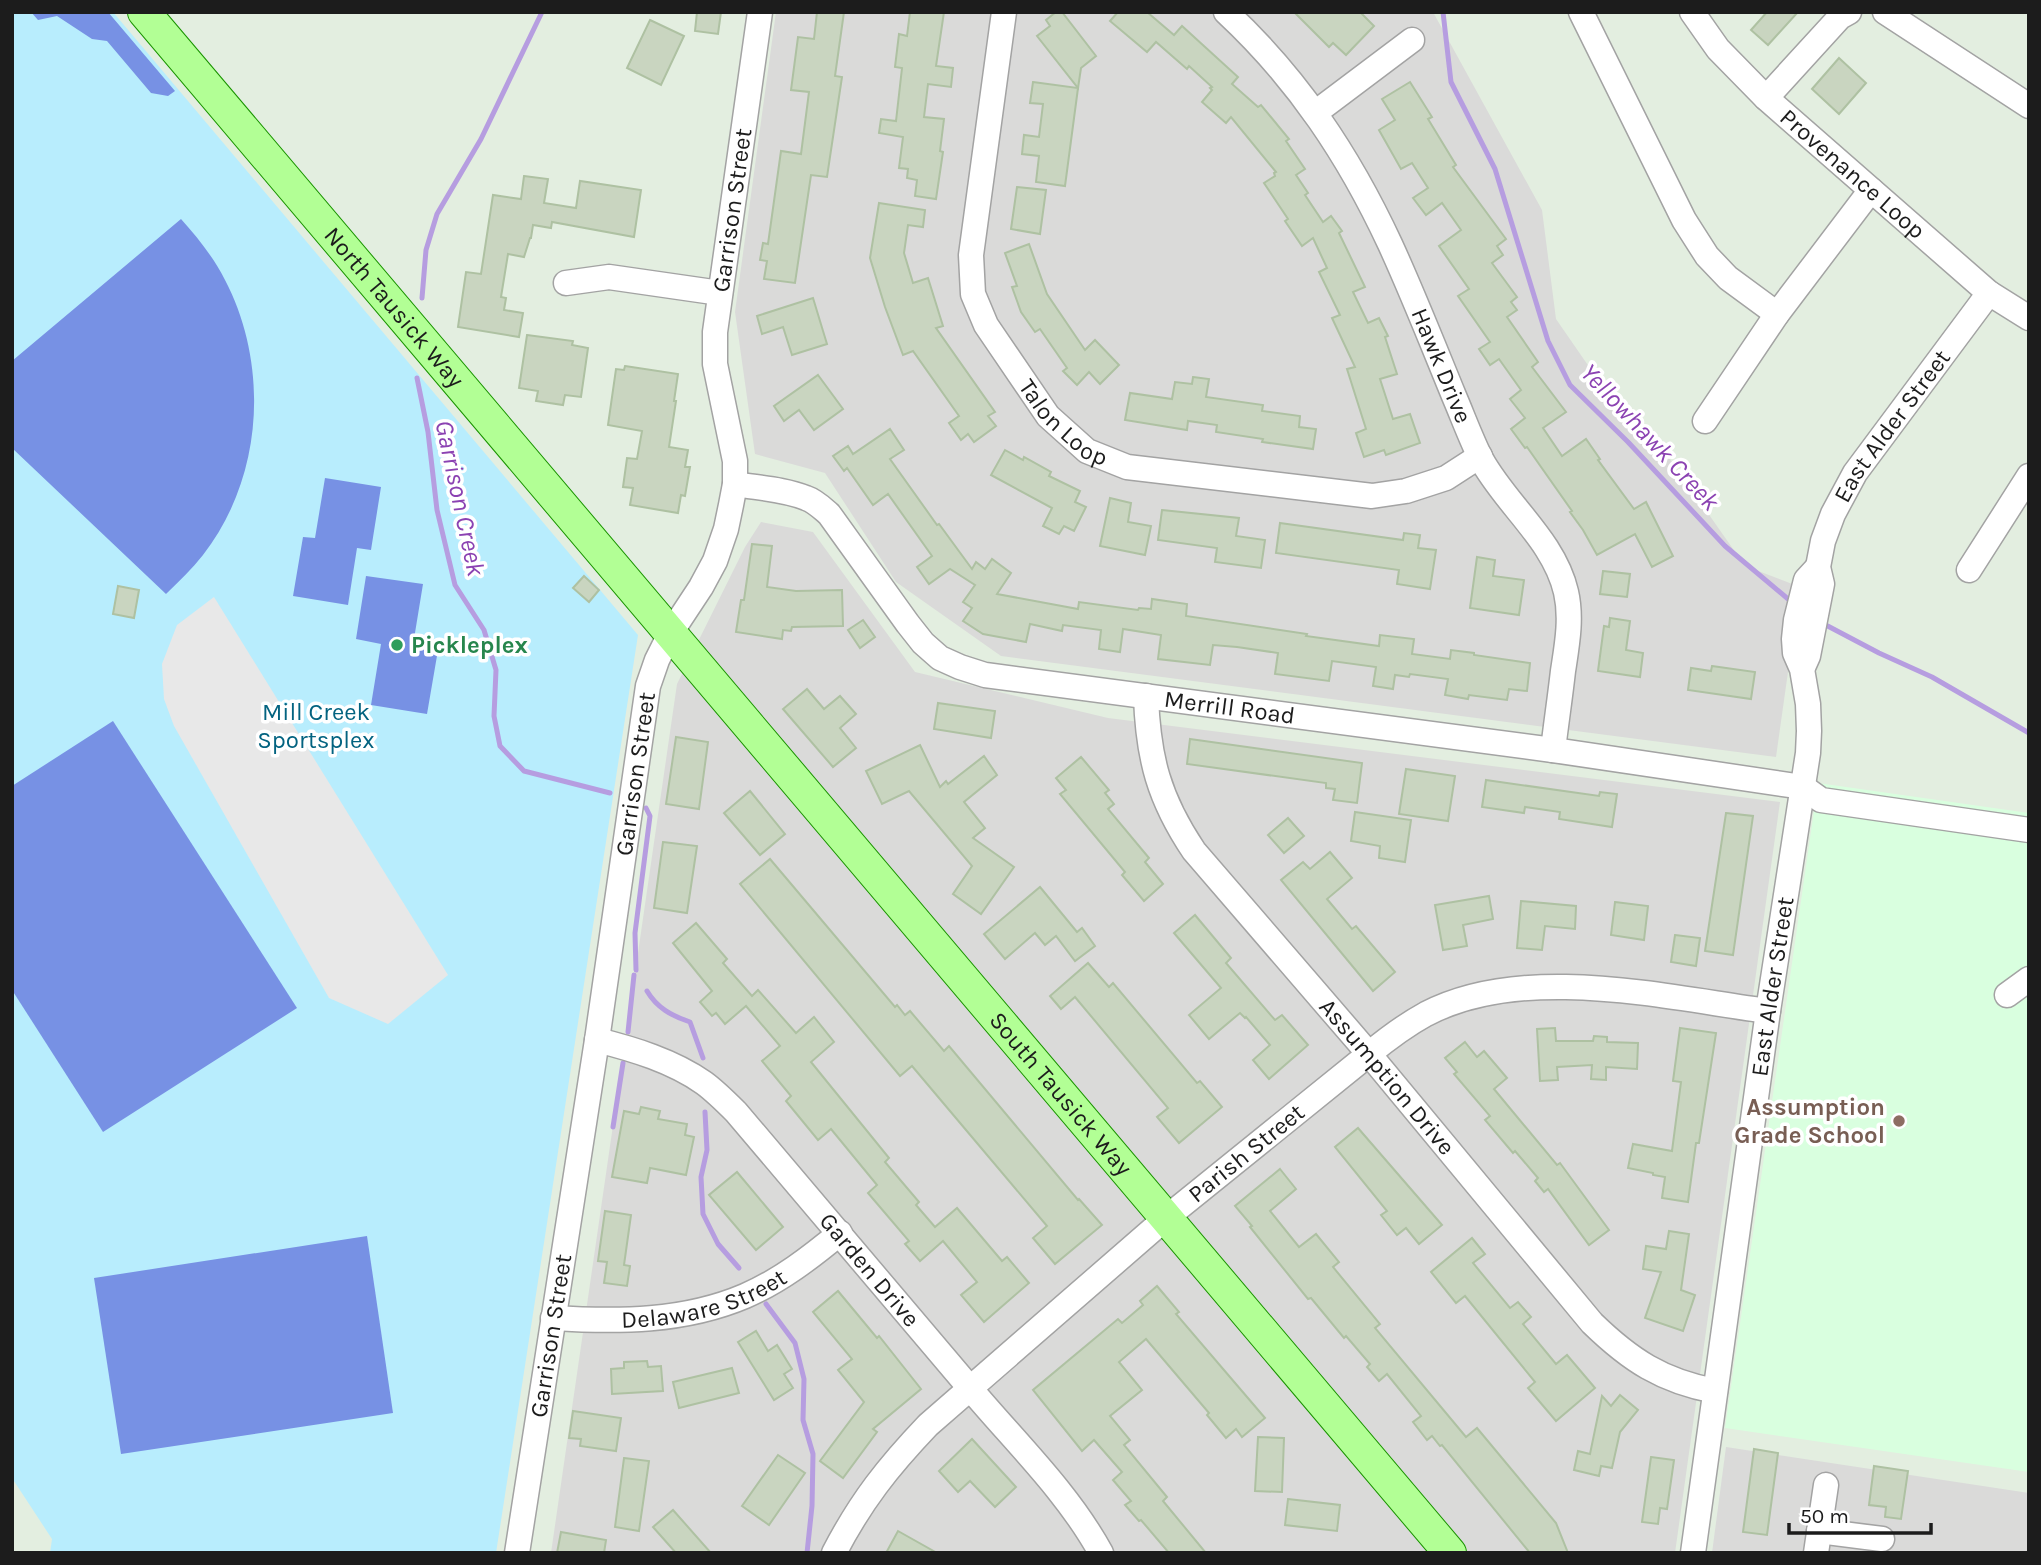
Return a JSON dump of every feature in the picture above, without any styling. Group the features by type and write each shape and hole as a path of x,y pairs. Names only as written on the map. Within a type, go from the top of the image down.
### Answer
{"main road":[{"name":"North Tausick Way","path":"144,12 670,634"},
{"name":"South Tausick Way","path":"670,634 1450,1553"}],"street":[{"name":"Garrison Street","path":"517,1553 597,1040 648,686 670,634 715,561 726,529 735,484 735,461 715,364 715,331 760,12"},
{"name":"Talon Loop","path":"1004,12 971,255 974,294 986,325 1048,416 1087,451 1127,467 1372,496 1406,491 1446,478 1480,456"},
{"name":"Hawk Drive","path":"1226,12 1286,74 1343,154 1385,233 1480,456 1502,492 1553,559 1561,576 1569,615 1553,750"},
{"path":"1581,12 1684,220 1707,256 1728,278 1777,314"},
{"name":"Provenance Loop","path":"1692,12 1718,49 1766,98 1989,293 2029,318"},
{"path":"1766,98 1840,17 1849,12"},
{"path":"1885,12 2029,106"},
{"path":"1315,113 1412,40"},
{"path":"1705,421 1777,314 1871,190"},
{"path":"566,283 609,277 720,293"},
{"name":"East Alder Street","path":"1693,1553 1768,1011 1810,731 1802,669 1795,653 1796,620 1806,580 1818,568 1823,541 1833,514 1855,473 1989,293"},
{"path":"1969,570 2022,501 2029,475"},
{"name":"Merrill Road","path":"735,484 793,494 808,498 819,505 829,514 923,643 940,658 985,675 1553,750 1803,787 1821,800 2029,830"},
{"name":"Assumption Drive","path":"1146,696 1147,733 1163,797 1194,851 1369,1054 1592,1323 1617,1347 1643,1366 1670,1379 1715,1391"},
{"path":"2007,995 2029,979"},
{"name":"Parish Street","path":"834,1553 870,1491 928,1425 1166,1219 1397,1032 1427,1014 1492,991 1564,986 1768,1011"},
{"name":"Garden Drive","path":"597,1040 650,1056 702,1082 736,1112 1056,1488 1080,1518 1101,1553"},
{"name":"Delaware Street","path":"553,1318 633,1320 674,1316 712,1308 747,1295 782,1277 840,1233"},
{"path":"1826,1485 1818,1542 1882,1539"}],"shaded area":[{"path":"31,12 108,12 175,91 168,96 151,93 107,41 92,39 57,16 38,20"},
{"path":"776,12 1433,12 1542,210 1556,319 1603,387 1651,432 1745,566 1800,587 1776,757 1001,656 896,582 825,473 755,454 735,312"},
{"path":"181,219 216,264 239,313 249,348 254,385 253,421 248,457 238,492 223,525 199,560 166,594 12,448 12,361"},
{"name":"Pickleplex","path":"325,478 381,487 371,550 357,548 348,605 293,596 303,537 315,538"},
{"path":"761,522 813,532 915,672 1108,718 1780,802 1675,1553 551,1553 677,684 745,547"},
{"name":"Pickleplex","path":"366,576 423,584 413,645 438,650 427,714 371,705 381,644 356,639"},
{"path":"214,597 448,975 388,1024 329,998 174,726 164,699 162,664 177,625"},
{"path":"113,721 297,1008 103,1132 12,990 12,786"},
{"name":"Assumption Grade School","path":"1818,783 2029,813 2029,1472 1725,1428"},
{"path":"367,1236 393,1413 121,1454 94,1278"},
{"path":"1726,1447 2029,1493 2029,1553 1712,1553"}],"green space":[{"name":"Mill Creek Sportsplex","path":"12,12 113,12 638,635 496,1553 50,1553 52,1539 12,1478"}],"building":[{"path":"697,12 721,12 718,34 695,31"},
{"path":"817,12 844,12 835,76 842,77 827,177 811,175 795,283 764,279 767,261 760,260 763,243 768,244 781,151 801,154 809,92 791,90 798,37 814,39"},
{"path":"910,12 944,12 936,66 953,68 951,87 928,84 924,117 944,119 940,151 943,152 936,199 915,196 917,180 907,178 908,169 899,168 903,137 879,133 881,119 896,121 902,68 895,67 899,34 907,36"},
{"path":"1056,12 1062,12 1096,56 1081,68 1078,88 1037,36 1050,26 1046,20"},
{"path":"1118,12 1147,12 1174,35 1182,26 1238,77 1232,84 1258,107 1261,105 1289,139 1286,141 1305,169 1296,175 1308,193 1305,195 1323,222 1331,216 1342,231 1339,233 1365,287 1353,292 1368,323 1379,318 1388,336 1385,337 1397,374 1380,379 1393,419 1410,414 1420,443 1386,455 1384,450 1364,457 1356,433 1366,429 1347,369 1355,367 1332,318 1340,315 1319,272 1327,268 1313,238 1302,246 1264,183 1275,176 1276,172 1231,117 1226,123 1202,102 1212,87 1156,42 1147,52 1110,21"},
{"path":"1294,12 1360,12 1374,26 1346,55 1333,43 1329,47"},
{"path":"1767,12 1798,12 1768,45 1751,30"},
{"path":"650,20 684,36 661,85 627,68"},
{"path":"1839,58 1866,83 1839,114 1812,89"},
{"path":"1033,82 1078,88 1065,186 1036,182 1039,156 1022,154 1024,135 1039,137 1043,104 1030,103"},
{"path":"1410,82 1432,117 1428,119 1456,165 1453,167 1506,239 1497,246 1503,255 1492,263 1517,297 1511,302 1517,310 1507,317 1538,362 1532,367 1566,412 1543,428 1562,456 1586,439 1634,509 1646,502 1673,556 1652,567 1635,534 1597,555 1570,512 1572,511 1511,429 1525,418 1510,399 1521,390 1499,359 1490,365 1479,349 1490,342 1458,296 1469,289 1439,246 1461,230 1442,203 1426,215 1413,198 1428,188 1412,163 1401,169 1379,130 1395,120 1382,99"},
{"path":"524,176 548,179 544,203 576,208 580,181 641,190 634,237 552,222 551,228 533,225 524,257 508,254 501,297 506,298 504,310 523,313 519,337 458,327 466,272 481,274 493,195 521,199"},
{"path":"1017,187 1046,190 1040,234 1011,229"},
{"path":"879,203 925,210 923,227 908,225 904,253 913,283 928,278 943,326 936,328 995,412 988,416 996,426 974,442 968,434 961,440 949,423 959,416 913,351 903,355 870,258"},
{"path":"1029,244 1047,294 1085,350 1095,340 1119,365 1100,384 1089,372 1077,385 1063,371 1067,368 1040,329 1035,332 1021,312 1012,287 1017,286 1005,253"},
{"path":"813,298 827,344 792,355 783,327 762,334 757,316"},
{"path":"527,335 573,341 572,345 588,348 581,397 565,395 563,405 536,401 538,391 519,388"},
{"path":"625,366 678,374 669,447 688,450 685,467 690,467 685,496 681,495 678,513 630,505 633,488 623,487 627,458 637,459 642,431 608,425 616,369 624,370"},
{"path":"818,375 843,409 814,430 799,410 784,421 774,406"},
{"path":"1193,377 1209,379 1206,397 1263,405 1262,411 1300,416 1299,427 1316,429 1313,449 1216,432 1217,425 1188,421 1187,430 1125,420 1130,393 1172,399 1175,382 1192,384"},
{"path":"890,429 904,450 890,459 972,569 976,562 985,569 992,559 1011,573 997,594 1078,609 1079,602 1138,610 1151,609 1152,599 1187,604 1186,616 1307,634 1306,636 1379,646 1380,635 1414,639 1412,654 1450,659 1451,650 1530,663 1527,691 1509,689 1507,700 1469,695 1468,699 1445,695 1448,679 1410,674 1409,677 1395,675 1393,689 1373,686 1376,667 1332,661 1329,681 1275,674 1278,653 1237,647 1213,645 1210,665 1158,659 1161,635 1123,629 1120,652 1099,649 1101,630 1063,625 1062,631 1030,624 1026,642 983,634 963,621 972,608 963,602 975,585 950,569 929,584 917,567 932,556 888,494 873,505 847,468 844,471 833,456 848,446 853,454"},
{"path":"1005,450 1023,460 1024,457 1051,472 1049,476 1080,491 1075,502 1086,507 1074,531 1064,526 1059,534 1043,526 1052,508 991,475"},
{"path":"1110,498 1131,503 1128,522 1151,526 1145,555 1100,546"},
{"path":"1162,510 1239,518 1236,536 1265,540 1261,568 1215,562 1217,548 1158,540"},
{"path":"1280,523 1403,540 1404,533 1420,535 1418,548 1436,550 1430,589 1397,584 1399,570 1276,553"},
{"path":"752,544 772,546 767,587 796,591 842,590 843,626 792,627 791,631 783,630 782,639 736,632 741,600 744,600"},
{"path":"1477,557 1495,560 1493,576 1524,580 1519,615 1470,608"},
{"path":"1603,571 1630,574 1627,597 1600,594"},
{"path":"584,576 599,590 589,602 573,588"},
{"path":"118,586 139,590 134,618 113,614"},
{"path":"1610,618 1630,621 1626,650 1643,653 1640,677 1598,671 1604,626 1609,627"},
{"path":"863,620 875,637 860,648 848,630"},
{"path":"1712,666 1755,672 1751,699 1688,690 1691,668 1711,671"},
{"path":"807,689 824,709 840,696 856,714 840,728 856,748 833,767 783,709"},
{"path":"938,703 995,711 991,738 934,729"},
{"path":"676,737 708,742 699,809 666,804"},
{"path":"1190,739 1362,763 1357,803 1333,800 1335,789 1326,788 1326,783 1187,764"},
{"path":"920,745 940,787 946,781 948,784 984,756 997,775 964,802 985,828 973,838 1014,867 981,914 953,894 972,866 909,791 882,804 866,771"},
{"path":"1081,757 1109,790 1105,793 1114,804 1108,809 1149,858 1145,862 1163,884 1144,901 1122,875 1125,872 1060,794 1066,790 1056,778"},
{"path":"1406,769 1455,776 1448,821 1399,814"},
{"path":"1486,780 1599,796 1600,792 1617,794 1612,827 1559,819 1560,812 1525,807 1524,813 1482,807"},
{"path":"750,791 785,834 760,855 724,813"},
{"path":"1355,812 1411,820 1405,862 1379,858 1380,846 1351,841"},
{"path":"1726,813 1753,816 1733,955 1705,951"},
{"path":"1288,818 1304,836 1284,853 1268,835"},
{"path":"663,842 697,846 687,913 654,908"},
{"path":"1330,852 1352,878 1327,899 1352,929 1356,926 1395,972 1373,991 1281,880 1303,862 1310,869"},
{"path":"770,859 895,1007 897,1005 905,1015 910,1011 944,1051 949,1046 1102,1225 1055,1264 1033,1238 1047,1226 912,1066 900,1076 740,884"},
{"path":"1040,887 1077,932 1082,928 1095,946 1075,961 1056,936 1045,945 1035,933 1005,959 984,934"},
{"path":"1489,896 1493,919 1463,925 1467,946 1443,950 1435,905"},
{"path":"1521,901 1576,906 1575,929 1545,926 1542,950 1517,948"},
{"path":"1615,902 1648,906 1644,940 1611,935"},
{"path":"1195,915 1231,958 1226,963 1275,1020 1282,1015 1308,1045 1269,1079 1253,1060 1270,1045 1246,1017 1240,1013 1209,1039 1189,1015 1221,988 1174,933"},
{"path":"696,923 727,959 723,963 752,996 758,990 796,1033 814,1017 834,1042 811,1062 889,1158 885,1162 919,1202 916,1205 935,1227 957,1208 1002,1261 1007,1257 1029,1283 984,1322 961,1295 977,1282 943,1241 920,1261 905,1244 909,1241 868,1193 877,1185 831,1129 818,1140 786,1101 791,1096 762,1061 780,1046 746,1006 725,1024 716,1013 712,1016 700,1002 712,991 673,943"},
{"path":"1675,935 1700,938 1696,966 1671,962"},
{"path":"1088,963 1109,987 1113,983 1197,1083 1200,1081 1222,1107 1179,1143 1157,1117 1168,1108 1075,997 1061,1009 1050,996"},
{"path":"1555,1028 1556,1041 1593,1041 1594,1036 1607,1037 1607,1042 1638,1043 1637,1069 1606,1067 1606,1080 1591,1079 1592,1065 1557,1067 1558,1080 1540,1081 1537,1029"},
{"path":"1680,1028 1716,1033 1688,1202 1662,1198 1665,1177 1628,1168 1633,1144 1672,1151 1681,1082 1673,1081"},
{"path":"1465,1042 1477,1057 1484,1051 1507,1078 1494,1089 1557,1165 1560,1163 1609,1230 1589,1245 1548,1189 1544,1192 1535,1181 1538,1178 1485,1120 1490,1116 1454,1074 1457,1072 1445,1058"},
{"path":"641,1107 660,1111 658,1119 687,1124 685,1135 694,1137 686,1175 650,1168 647,1183 612,1177 624,1111 639,1114"},
{"path":"1358,1128 1442,1225 1419,1244 1406,1228 1397,1235 1381,1215 1387,1211 1335,1147"},
{"path":"1280,1169 1296,1189 1270,1211 1299,1247 1316,1234 1339,1262 1333,1267 1380,1324 1375,1328 1466,1437 1477,1428 1556,1523 1568,1553 1530,1553 1442,1445 1432,1436 1427,1440 1413,1422 1421,1416 1387,1374 1379,1381 1367,1367 1370,1364 1311,1298 1308,1299 1250,1227 1252,1226 1235,1206"},
{"path":"737,1172 783,1227 756,1250 709,1195"},
{"path":"605,1211 631,1215 624,1265 630,1266 627,1286 604,1283 607,1262 598,1261"},
{"path":"1669,1231 1689,1234 1681,1290 1695,1295 1683,1331 1645,1318 1661,1272 1643,1269 1646,1246 1666,1249"},
{"path":"1472,1238 1485,1254 1473,1263 1510,1308 1518,1302 1531,1317 1523,1324 1556,1364 1567,1355 1595,1388 1556,1421 1528,1388 1535,1382 1465,1296 1456,1303 1431,1272"},
{"path":"1157,1286 1179,1312 1176,1314 1265,1418 1242,1437 1236,1429 1226,1438 1207,1415 1209,1413 1146,1339 1119,1362 1142,1390 1110,1416 1130,1440 1124,1445 1167,1497 1163,1501 1206,1553 1169,1553 1125,1505 1131,1501 1113,1480 1122,1472 1094,1440 1082,1451 1033,1390 1118,1319 1122,1323 1143,1305 1140,1301"},
{"path":"838,1291 877,1338 879,1336 921,1389 873,1429 877,1432 843,1478 820,1461 864,1402 838,1370 852,1359 813,1312"},
{"path":"756,1331 768,1351 777,1345 792,1369 784,1374 793,1388 774,1400 738,1342"},
{"path":"647,1361 648,1367 661,1366 663,1391 612,1394 611,1369 624,1368 624,1362"},
{"path":"732,1368 739,1393 679,1408 673,1382"},
{"path":"1620,1395 1638,1410 1620,1432 1612,1468 1601,1466 1599,1476 1574,1470 1578,1451 1590,1454 1602,1396 1611,1406"},
{"path":"573,1411 621,1418 616,1451 580,1446 581,1439 569,1438"},
{"path":"1258,1437 1284,1438 1282,1492 1255,1491"},
{"path":"972,1439 1016,1487 995,1507 970,1481 958,1492 939,1471"},
{"path":"1754,1449 1778,1453 1767,1535 1743,1532"},
{"path":"778,1455 805,1473 769,1525 742,1506"},
{"path":"1651,1457 1674,1460 1667,1509 1660,1508 1658,1524 1642,1522"},
{"path":"624,1458 649,1461 639,1531 615,1527"},
{"path":"1874,1466 1908,1471 1901,1519 1885,1517 1886,1507 1869,1505"},
{"path":"1288,1499 1340,1505 1337,1531 1285,1525"},
{"path":"673,1510 711,1553 676,1553 653,1527"},
{"path":"898,1531 937,1553 886,1553"},
{"path":"561,1532 606,1540 604,1553 557,1553"}],"waterway":[{"name":"Garrison Creek","path":"422,298 426,250 437,214 481,139 542,12"},
{"name":"Yellowhawk Creek","path":"1443,12 1451,82 1495,169 1548,341 1570,385 1628,442 1725,546 1794,604"},
{"name":"Garrison Creek","path":"417,378 428,432 437,510 455,585 484,630 496,670 494,716 500,746 524,771 610,793"},
{"name":"Yellowhawk Creek","path":"1822,623 1932,677 2029,733"},
{"name":"Garrison Creek","path":"636,970 635,933 650,816 646,808"},
{"path":"628,1032 634,975"},
{"name":"Garrison Creek","path":"647,991 666,1011 690,1022 703,1058"},
{"path":"613,1127 623,1063"},
{"name":"Garrison Creek","path":"705,1112 707,1150 701,1177 703,1214 718,1244 739,1268"},
{"name":"Garrison Creek","path":"766,1304 795,1343 804,1379 803,1420 813,1454 812,1506 807,1553"}],"place":[{"name":"Pickleplex","path":"397,645"},
{"name":"Assumption Grade School","path":"1899,1121"}]}
